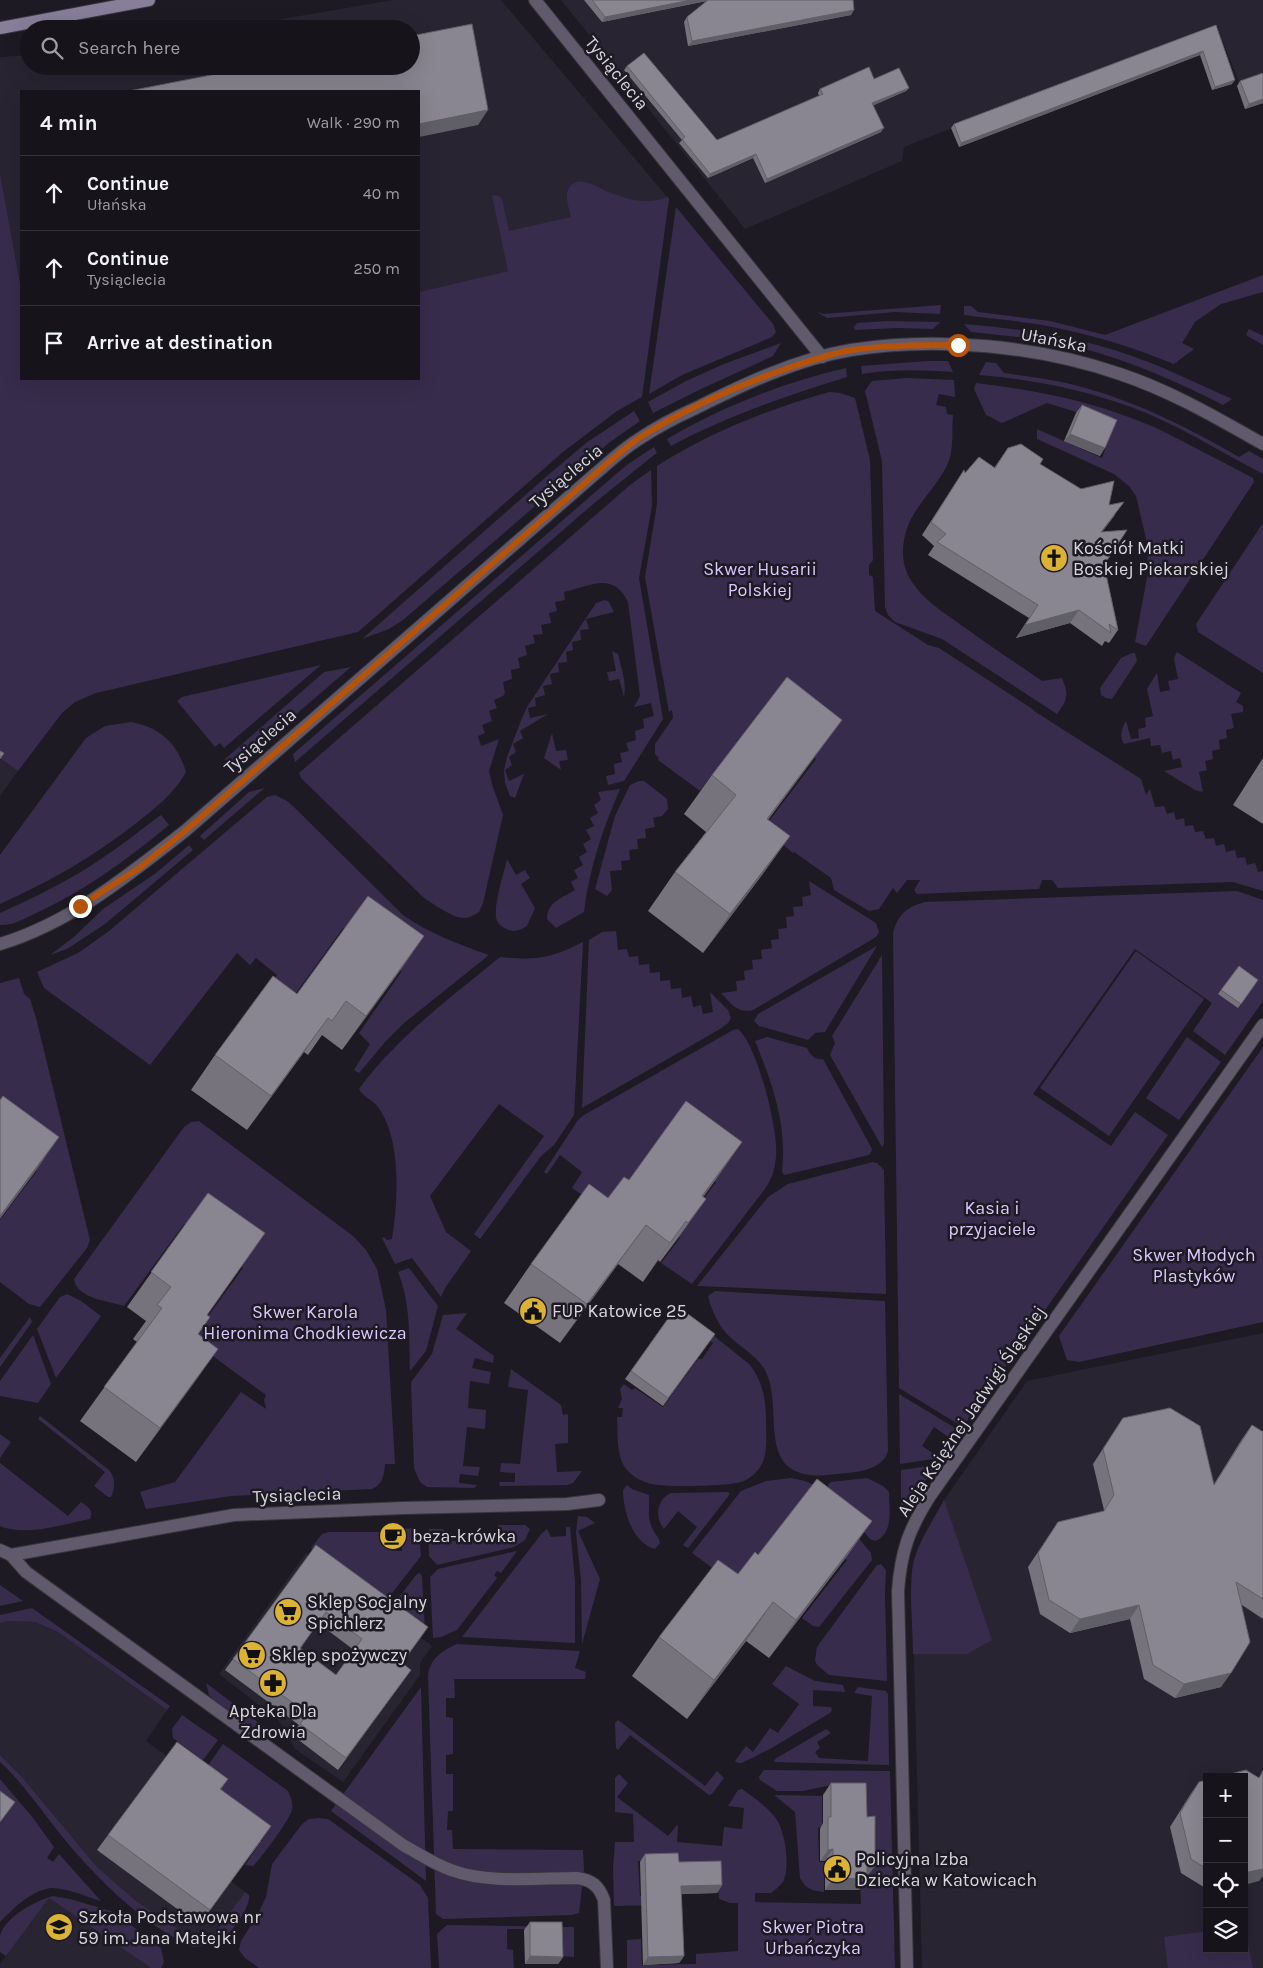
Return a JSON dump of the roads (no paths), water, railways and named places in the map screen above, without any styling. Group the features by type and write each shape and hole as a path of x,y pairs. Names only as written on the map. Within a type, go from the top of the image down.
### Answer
{"main road":[{"path":"36,20 109,4 149,0"},
{"path":"0,28 20,24"}],"street":[{"name":"Tysiąclecia","path":"0,944 50,923 96,898 139,868 185,831 558,505 638,439 668,422 764,376 822,357 535,0"},
{"name":"Ułańska","path":"822,357 852,350 902,345 986,347 1045,355 1084,363 1121,374 1169,393 1263,444"},
{"name":"Aleja Księżnej Jadwigi Śląskiej","path":"907,1968 898,1591 905,1544 916,1518 930,1496 1263,1025"},
{"name":"Tysiąclecia","path":"6,1553 234,1515 428,1507 567,1504 599,1500"},
{"path":"6,1553 26,1572 223,1716 403,1845 431,1861 451,1870 472,1876 577,1878 586,1879 595,1884 601,1890 604,1900 607,1968"}],"place":[{"name":"Kościół Matki Boskiej Piekarskiej","path":"1054,558"},
{"name":"FUP Katowice 25","path":"533,1311"},
{"name":"beza-krówka","path":"393,1536"},
{"name":"Sklep Socjalny Spichlerz","path":"288,1612"},
{"name":"Sklep spożywczy","path":"252,1655"},
{"name":"Apteka Dla Zdrowia","path":"273,1683"},
{"name":"Policyjna Izba Dziecka w Katowicach","path":"837,1869"},
{"name":"Szkoła Podstawowa nr 59 im. Jana Matejki","path":"59,1927"}],"park label":[{"name":"Skwer Husarii Polskiej","path":"760,579"},
{"name":"Kasia i przyjaciele","path":"992,1218"},
{"name":"Skwer Młodych Plastyków","path":"1194,1265"},
{"name":"Skwer Karola Hieronima Chodkiewicza","path":"305,1322"},
{"name":"Skwer Piotra Urbańczyka","path":"813,1937"}]}
